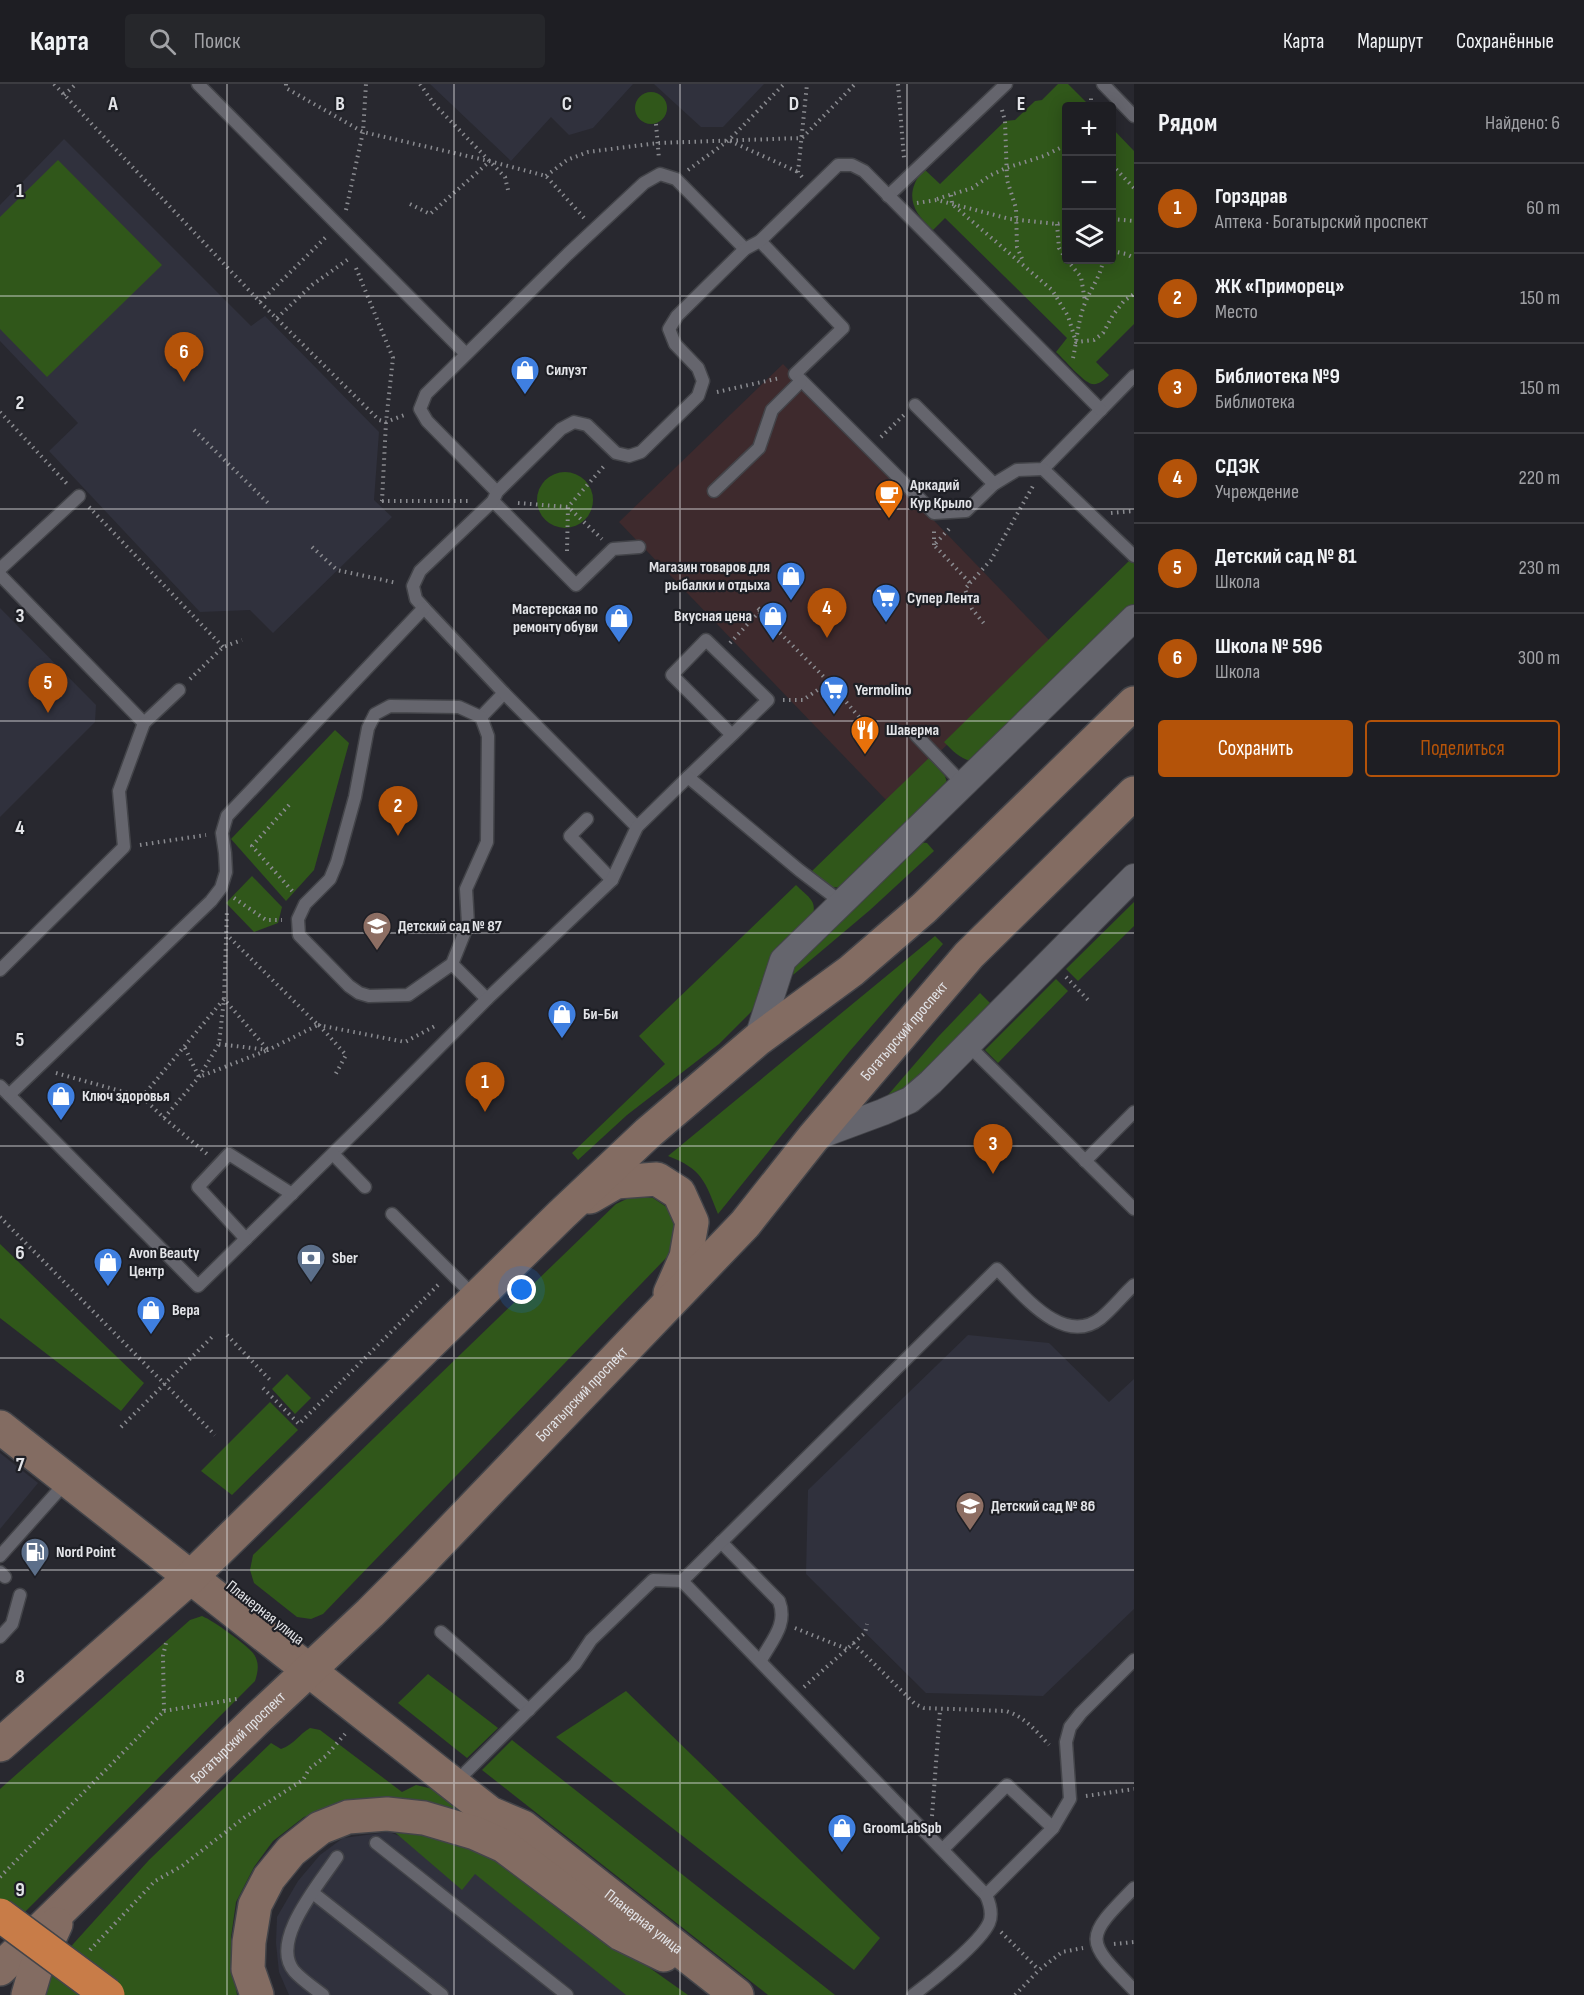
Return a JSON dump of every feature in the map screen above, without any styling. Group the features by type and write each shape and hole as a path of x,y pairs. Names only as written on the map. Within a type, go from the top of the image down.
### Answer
{"highway":[{"path":"0,1915 108,1995"}],"main road":[{"path":"3,1737 197,1571 648,1133 757,1040 851,972 924,908 1134,703"},
{"name":"Богатырский проспект","path":"0,1969 424,1559 745,1224 813,1138 969,955 1134,793"},
{"path":"561,1215 616,1182 657,1179 679,1193 692,1222 686,1257 662,1311"},
{"name":"Планерная улица","path":"0,1405 197,1571 316,1664 502,1798 523,1827"},
{"name":"Планерная улица","path":"0,1427 68,1480 197,1571"},
{"name":"Планерная улица","path":"316,1664 490,1813 523,1827 731,1990"},
{"path":"257,1995 248,1969 249,1942 255,1905 269,1878 291,1851 320,1828 348,1817 387,1814 424,1818 475,1833 504,1846 621,1934 731,1990"},
{"path":"28,1995 36,1968 62,1910"}],"street":[{"path":"757,1040 783,960 1134,618"},
{"path":"813,1138 910,1100 931,1082 1134,877"}],"lane":[{"path":"198,84 466,354"},
{"path":"888,196 1006,84"},
{"path":"1103,84 1134,116"},
{"path":"638,827 504,693 424,608 416,599 413,586 420,572 561,429 574,422 587,425 616,453 629,456 642,452 698,396 703,381 698,368 675,344 669,329 677,316 745,249 760,241 838,165 852,165 864,171 1101,410"},
{"path":"639,547 613,549 576,585 427,421 420,409 426,394 466,354 644,183 660,174 676,179 745,249"},
{"path":"714,491 759,448 772,410 843,328 760,241"},
{"path":"798,378 934,513 966,511 994,484 1017,470 1043,469 1134,376"},
{"path":"915,405 994,484"},
{"path":"1043,469 1134,556"},
{"path":"0,569 79,496"},
{"path":"0,575 144,723"},
{"path":"424,608 227,816 222,833 226,872 224,891 38,1068 5,1091 198,1286 486,999 612,880 638,827 768,700 706,640 672,675 732,735"},
{"path":"0,970 124,847 119,791 144,723 178,690"},
{"path":"481,717 504,693"},
{"path":"390,706 459,707 481,717 488,736 487,842 466,889 468,924 452,964 408,995 369,996 359,993 349,986 299,935 298,920 304,904 330,879 337,862 355,797 368,729 375,714 390,706"},
{"path":"916,735 963,784"},
{"path":"688,777 841,902"},
{"path":"587,819 570,836 612,880"},
{"path":"452,964 486,999"},
{"path":"968,1045 1085,1161 1132,1202"},
{"path":"1085,1161 1134,1112"},
{"path":"246,1239 198,1187 229,1154 292,1194"},
{"path":"333,1154 366,1187"},
{"path":"393,1214 476,1298"},
{"path":"682,1581 998,1269 1043,1314 1061,1324 1080,1327 1099,1320 1134,1285"},
{"path":"0,1556 68,1480"},
{"path":"722,1542 779,1600 783,1612 782,1623 761,1660"},
{"path":"466,1772 574,1664 591,1640 653,1580 682,1581 795,1695 986,1895 991,1907 990,1921 980,1936 943,1971 913,1995"},
{"path":"0,1636 12,1624 20,1595"},
{"path":"441,1632 529,1710"},
{"path":"986,1895 1053,1828 1070,1799 1066,1742 1070,1727 1134,1660"},
{"path":"943,1849 1007,1785 1053,1828"},
{"path":"376,1843 567,1995"},
{"path":"323,1995 294,1971 287,1959 286,1948 296,1919 337,1857"},
{"path":"1134,1888 1103,1920 1097,1933 1097,1946 1104,1958 1134,1990"},
{"path":"313,1893 442,1995"}],"path":[{"path":"54,84 260,302 379,420 386,422 420,409"},
{"path":"64,95 76,84"},
{"path":"286,84 286,88 363,132 546,176 595,230"},
{"path":"260,302 339,225 347,207 363,132 366,84"},
{"path":"420,84 434,104 505,177 508,190"},
{"path":"676,179 729,140 784,84"},
{"path":"798,172 807,84"},
{"path":"546,176 567,160 588,152 658,142 802,138 855,84"},
{"path":"898,84 905,180"},
{"path":"996,93 1005,120 1007,180 1016,208 1017,247 1025,265"},
{"path":"656,124 660,174"},
{"path":"729,140 798,172 813,189"},
{"path":"898,206 937,200 972,188 1006,168 1044,156 1062,147"},
{"path":"410,204 430,214 489,161"},
{"path":"1116,169 1134,188"},
{"path":"951,195 952,204 1052,290 1068,316 1076,342"},
{"path":"937,200 1016,220 1062,223"},
{"path":"1116,219 1134,221"},
{"path":"1058,224 1059,248 1062,252"},
{"path":"277,319 312,285 363,249"},
{"path":"1116,252 1134,258"},
{"path":"351,257 393,358 381,503 495,496 568,507 613,549"},
{"path":"1071,264 1081,277 1086,302"},
{"path":"1069,380 1086,302 1095,285 1101,264"},
{"path":"1076,342 1094,340 1104,333 1113,315 1124,301 1134,294"},
{"path":"698,396 798,378"},
{"path":"868,448 915,405"},
{"path":"0,412 223,647"},
{"path":"194,430 270,505"},
{"path":"565,574 568,507 616,453"},
{"path":"986,626 972,609 964,589 991,560 1043,469"},
{"path":"966,511 933,545 970,583"},
{"path":"312,547 337,570 413,586"},
{"path":"720,653 761,610 829,682 872,732"},
{"path":"178,690 223,647 242,640"},
{"path":"768,700 803,700 829,682"},
{"path":"289,805 252,846 304,904"},
{"path":"124,847 222,833"},
{"path":"224,891 266,920 298,920"},
{"path":"164,1118 199,1077 219,1044 227,935 224,891"},
{"path":"227,935 346,1055 334,1077"},
{"path":"1051,961 1090,1002"},
{"path":"142,1097 224,999"},
{"path":"224,999 268,1050"},
{"path":"199,1077 268,1050 318,1025 405,1041 436,1026"},
{"path":"219,1044 268,1050"},
{"path":"184,1046 199,1077"},
{"path":"38,1068 142,1097 219,1164"},
{"path":"0,1218 215,1435"},
{"path":"263,1388 299,1424 439,1286 439,1278"},
{"path":"227,1335 271,1381"},
{"path":"121,1427 213,1336"},
{"path":"782,1623 847,1649"},
{"path":"795,1695 865,1633 867,1624"},
{"path":"164,1711 163,1656 166,1643"},
{"path":"853,1643 915,1704 940,1710 1006,1711 1017,1714 1067,1766"},
{"path":"0,1877 164,1711 238,1699"},
{"path":"930,1837 940,1710"},
{"path":"87,1954 155,1881 182,1866 245,1817 303,1780 309,1769 326,1756 345,1734"},
{"path":"1070,1799 1134,1789"},
{"path":"990,1921 1039,1970"},
{"path":"1015,1995 1039,1970 1062,1952 1097,1946"}],"shaded area":[{"path":"430,84 633,84 593,128 569,135 551,117 511,161"},
{"path":"654,84 764,84 723,127 701,127"},
{"path":"64,139 251,326 265,316 379,432 374,500 392,517 273,633 250,610 200,612 49,451 78,423 0,341 0,205"},
{"path":"783,364 1052,643 888,802 619,522"},
{"path":"0,608 96,705 95,722 0,817"},
{"name":"Детский сад № 86","path":"968,1335 1049,1343 1109,1402 1134,1379 1134,1609 1043,1696 926,1693 806,1574 808,1490"},
{"path":"0,1453 38,1483 0,1529"},
{"path":"389,1832 462,1860 631,1995 289,1995 279,1972 276,1943 277,1917 298,1881 320,1855 343,1838"}],"green space":[{"path":"1058,84 1068,84 1086,102 1062,102 1062,264 1116,264 1116,132 1134,151 1134,324 1096,362 1109,375 1095,384 1084,379 1056,352 1067,338 945,218 933,230 915,209 913,201 914,186 924,169 940,184 1005,121 1015,120 1035,101 1042,100"},
{"path":"651,92 662,97 667,108 662,119 651,124 640,119 635,108 640,97"},
{"path":"58,160 162,265 47,377 0,329 0,217"},
{"path":"565,472 576,474 585,480 591,489 593,500 591,511 585,520 576,526 565,528 554,526 545,520 539,511 537,500 539,489 545,480 554,474"},
{"path":"1130,560 1134,563 1134,609 971,761 953,751 944,742"},
{"path":"335,730 349,743 314,870 286,901 231,839"},
{"path":"929,758 945,776 947,783 848,886 832,887 812,871"},
{"path":"918,842 927,843 934,851 870,910 793,975 795,963"},
{"path":"252,876 282,907 278,923 254,932 226,903"},
{"path":"796,885 813,904 811,920 762,991 751,1012 719,1044 627,1115 578,1160 572,1153 665,1064 639,1036"},
{"path":"1134,902 1134,926 1078,981 1066,969"},
{"path":"935,936 943,944 849,1052 718,1214 705,1185 695,1171 668,1156"},
{"path":"1056,979 1068,991 998,1063 985,1050"},
{"path":"980,993 990,1003 992,1010 910,1088 890,1099 888,1095"},
{"path":"633,1196 653,1198 668,1208 676,1225 676,1242 667,1257 323,1614 311,1619 297,1617 254,1583 250,1570 253,1555 616,1204"},
{"path":"0,1244 144,1383 121,1411 0,1318"},
{"path":"287,1374 311,1398 295,1414 272,1389"},
{"path":"270,1402 298,1430 232,1495 201,1471"},
{"path":"202,1616 214,1622 253,1653 258,1663 255,1681 0,1937 0,1789 190,1620"},
{"path":"428,1674 498,1728 467,1758 398,1703"},
{"path":"626,1691 880,1938 854,1970 556,1737"},
{"path":"310,1728 320,1730 402,1792 416,1785 441,1791 479,1819 346,1802 304,1817 273,1841 254,1867 236,1902 231,1937 237,1995 40,1995 47,1973 149,1860 271,1743 281,1749 290,1745"},
{"path":"512,1740 835,1995 768,1995 482,1770"},
{"path":"391,1829 449,1839 497,1860 688,1995 626,1995 475,1874 462,1890"}],"place":[{"name":"Школа № 596","path":"184,382"},
{"name":"Силуэт","path":"525,396"},
{"name":"Аркадий Кур Крыло","path":"889,520"},
{"name":"Магазин товаров для рыбалки и отдыха","path":"791,602"},
{"name":"Супер Лента","path":"886,624"},
{"name":"СДЭК","path":"827,638"},
{"name":"Вкусная цена","path":"773,642"},
{"name":"Мастерская по ремонту обуви","path":"619,644"},
{"name":"Детский сад № 81","path":"48,713"},
{"name":"Yermolino","path":"834,716"},
{"name":"Шаверма","path":"865,756"},
{"name":"ЖК «Приморец»","path":"398,836"},
{"name":"Детский сад № 87","path":"377,952"},
{"name":"Би-Би","path":"562,1040"},
{"name":"Горздрав","path":"485,1112"},
{"name":"Ключ здоровья","path":"61,1122"},
{"name":"Библиотека №9","path":"993,1174"},
{"name":"Sber","path":"311,1284"},
{"name":"Avon Beauty Центр","path":"108,1288"},
{"name":"Вера","path":"151,1336"},
{"name":"Детский сад № 86","path":"970,1532"},
{"name":"Nord Point","path":"35,1578"},
{"name":"GroomLabSpb","path":"842,1854"}]}
